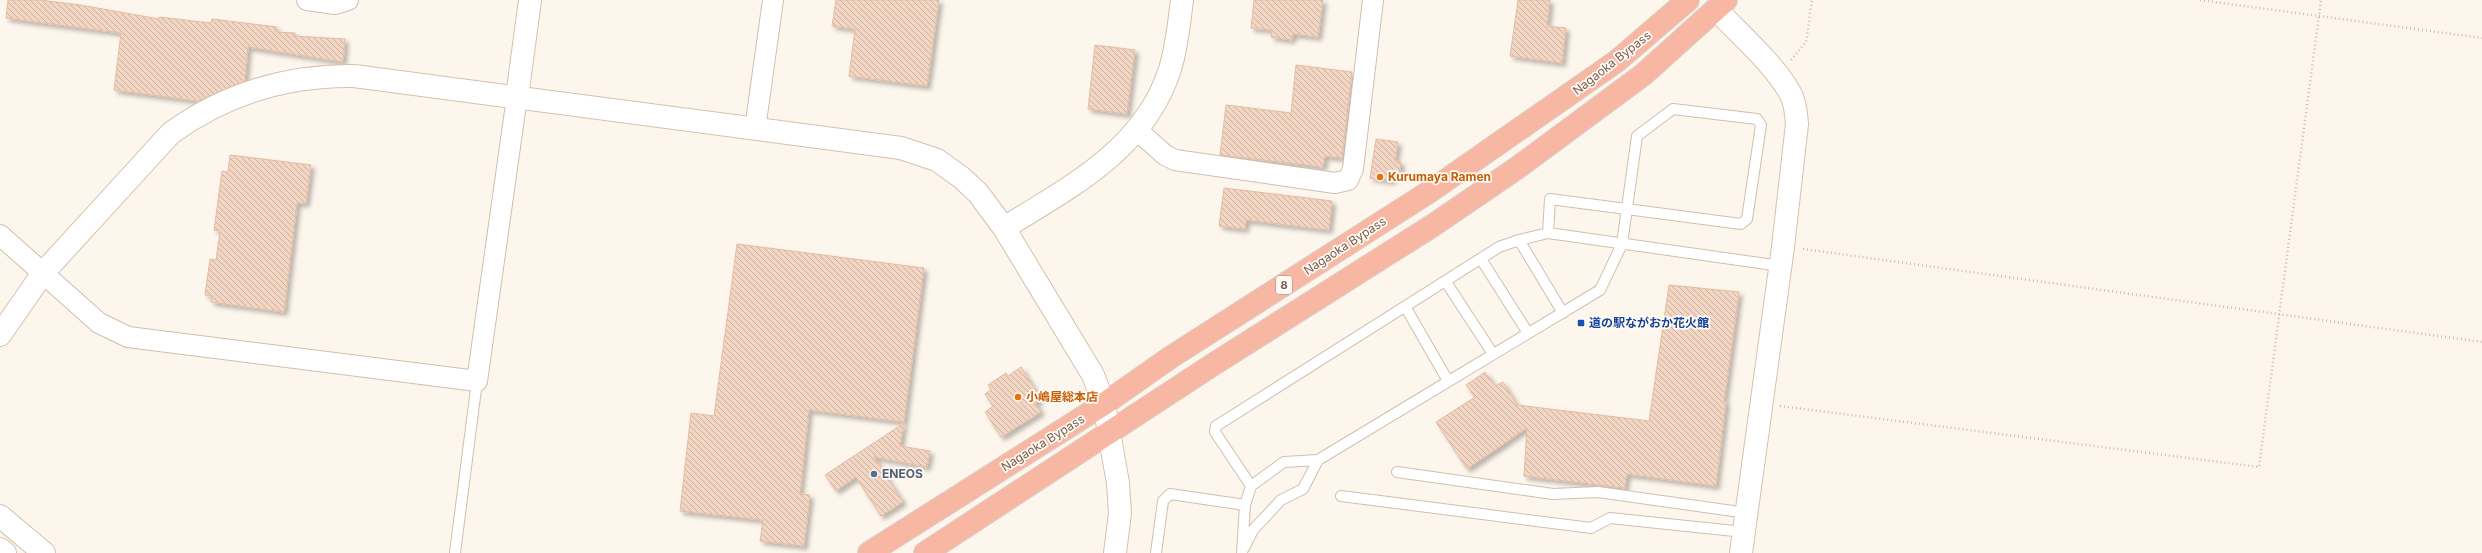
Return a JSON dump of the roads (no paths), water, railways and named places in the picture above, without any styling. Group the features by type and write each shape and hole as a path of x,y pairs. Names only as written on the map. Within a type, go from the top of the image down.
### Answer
{"highway":[{"name":"Nagaoka Bypass","path":"869,553 1104,404 1171,357 1429,192 1618,61 1688,0"},
{"name":"8","path":"925,553 1109,432 1432,226 1517,168 1644,74 1716,3"}],"street":[{"path":"307,0 335,4 348,0"},
{"path":"0,235 99,324 128,337 477,381 530,0"},
{"path":"755,128 773,0"},
{"path":"1004,228 1091,173 1115,154 1137,130 1157,98 1170,70 1178,36 1182,0"},
{"path":"1137,130 1165,155 1175,160 1335,183 1348,180 1353,169 1373,0"},
{"path":"1716,3 1789,91 1795,105 1797,124 1782,256 1744,533"},
{"path":"0,335 43,274 171,133 191,118 239,96 288,80 322,76 354,76 901,148 937,160 962,178 978,194 1004,228 1093,375 1104,404 1118,483 1120,513 1115,553"},
{"path":"0,516 44,553"},
{"path":"0,549 5,553"}],"lane":[{"path":"1242,553 1245,505 1251,486 1284,462 1318,460 1600,290 1622,244 1627,209 1637,136 1673,110 1757,119 1760,125 1747,219 1740,224 1627,209 1550,199 1548,233"},
{"path":"1251,486 1215,432 1216,426 1406,308 1499,247 1519,240 1548,233 1622,244 1782,256"},
{"path":"1519,240 1562,313"},
{"path":"1481,259 1528,333"},
{"path":"1446,282 1493,354"},
{"path":"1406,308 1448,381"},
{"path":"455,553 477,381"},
{"path":"1242,553 1253,530 1281,500 1303,489 1318,460"},
{"path":"1397,472 1553,494 1598,492 1744,533"},
{"path":"1156,553 1163,500 1170,494 1245,505"},
{"path":"1341,496 1591,528 1610,518 1744,533"}],"place":[{"name":"Kurumaya Ramen","path":"1380,177"},
{"name":"道の駅ながおか花火館","path":"1581,323"},
{"name":"小嶋屋総本店","path":"1018,397"},
{"name":"ENEOS","path":"874,474"}]}
